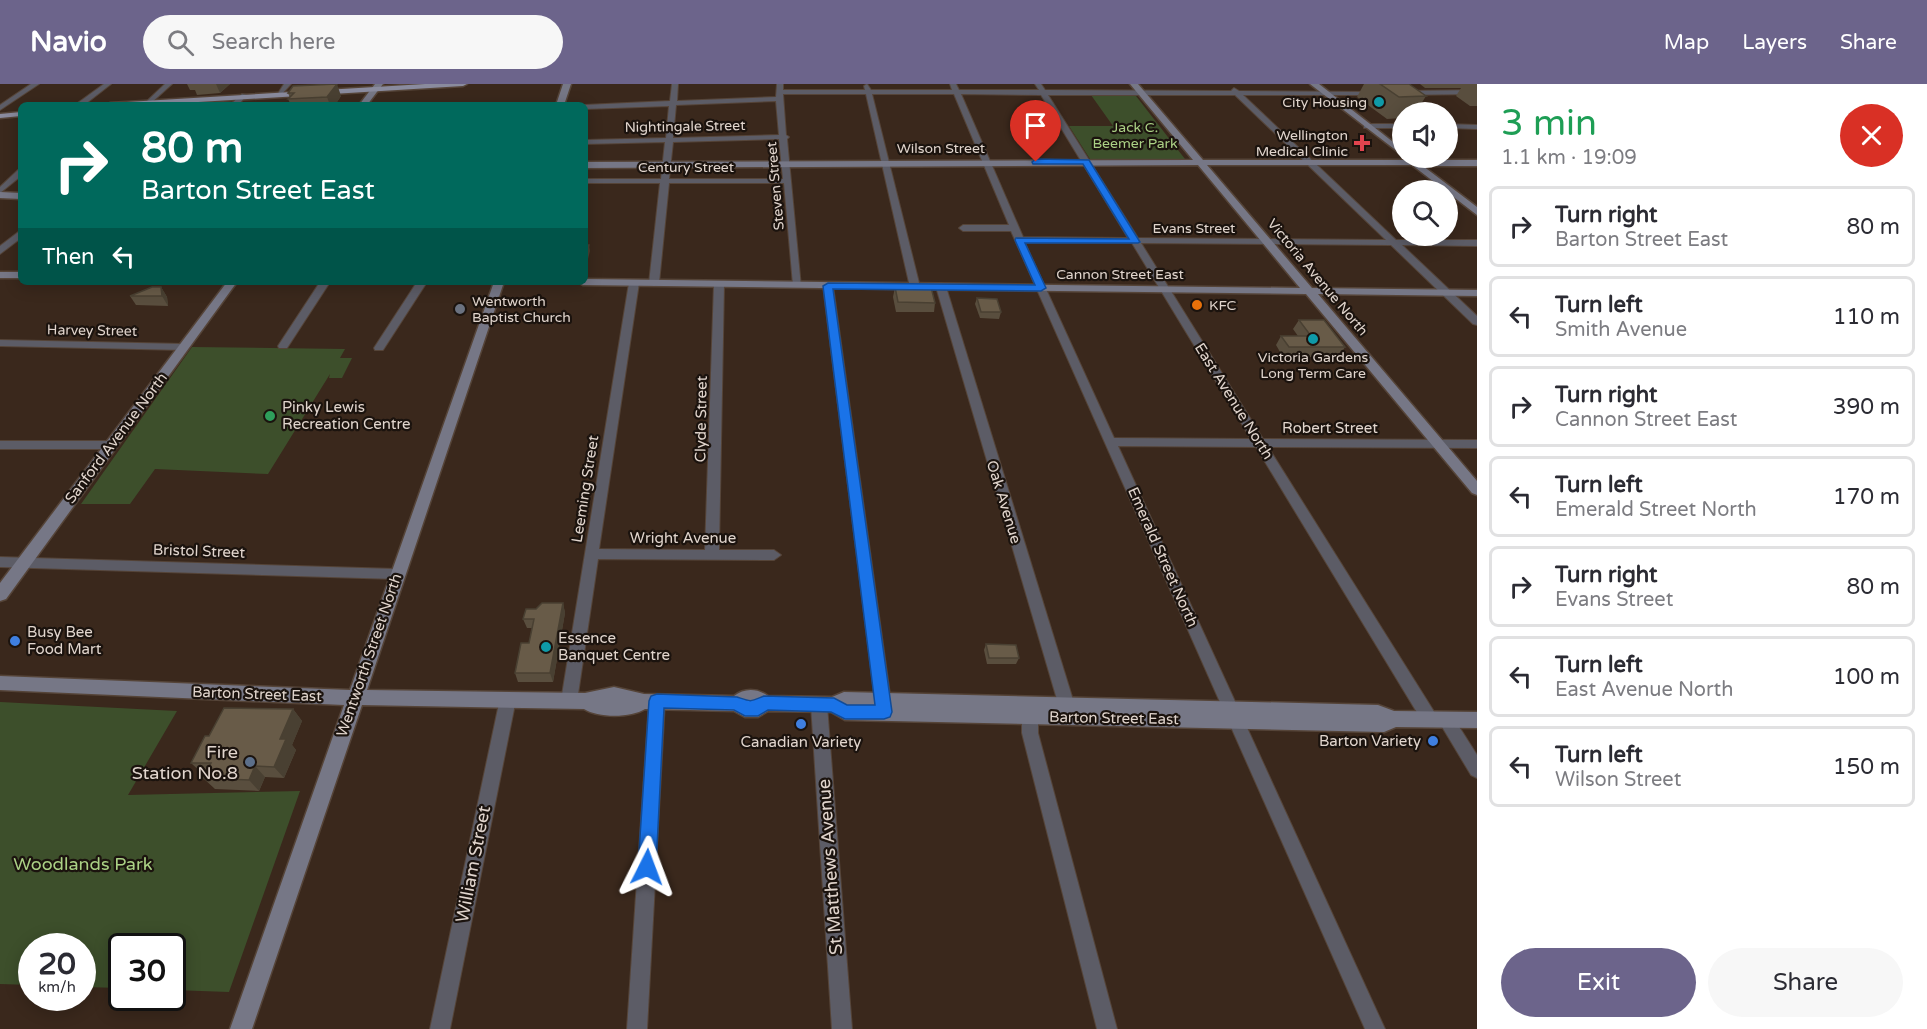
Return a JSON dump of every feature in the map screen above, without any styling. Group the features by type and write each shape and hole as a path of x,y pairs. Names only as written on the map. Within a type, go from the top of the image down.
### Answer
{"main road":[{"path":"149,102 176,102 377,86 463,84"},
{"path":"561,102 567,84"},
{"name":"Victoria Avenue North","path":"1134,84 1477,490"},
{"path":"1314,84 1392,145"},
{"path":"365,102 377,86"},
{"path":"0,116 18,114"},
{"name":"Wilson Street","path":"588,165 786,162 1309,163 1392,161"},
{"name":"Wilson Street","path":"1458,162 1477,163"},
{"path":"1422,168 1477,212"},
{"path":"0,193 18,196"},
{"path":"0,274 18,275"},
{"name":"Cannon Street East","path":"588,282 1477,292"},
{"name":"Sanford Avenue North","path":"0,595 230,285"},
{"name":"Wentworth Street North","path":"241,1029 396,574 498,285"},
{"name":"Barton Street East","path":"0,683 355,697 578,701 594,706 633,707 650,701 737,704 745,709 758,709 764,703 826,705 845,712 883,707 1232,714 1384,724 1394,718 1477,720"}],"street":[{"path":"0,108 36,84"},
{"path":"83,102 108,84"},
{"path":"149,102 169,84"},
{"path":"279,94 288,84"},
{"path":"654,283 675,84"},
{"path":"1228,84 1392,242"},
{"path":"1410,84 1422,93"},
{"path":"588,107 672,103 780,92 868,88 1382,93"},
{"path":"868,88 915,287"},
{"name":"Emerald Street North","path":"955,88 1019,240 1375,1029"},
{"name":"East Avenue North","path":"1040,88 1260,443 1438,719 1477,770"},
{"name":"Steven Street","path":"780,92 798,285"},
{"path":"1392,93 1477,93"},
{"path":"237,102 244,96"},
{"path":"1367,126 1392,126"},
{"path":"1458,127 1475,128"},
{"name":"Nightingale Street","path":"588,142 785,137"},
{"path":"0,193 18,175"},
{"name":"Century Street","path":"588,181 788,181"},
{"path":"963,228 1014,228"},
{"path":"0,251 18,236"},
{"name":"Evans Street","path":"1019,240 1392,243"},
{"name":"Evans Street","path":"1458,243 1477,243"},
{"path":"1396,246 1477,322"},
{"name":"Leeming Street","path":"578,701 592,554 634,283"},
{"name":"Clyde Street","path":"712,555 719,284"},
{"path":"283,346 323,285"},
{"path":"379,348 420,285"},
{"path":"828,286 883,707"},
{"name":"Oak Avenue","path":"940,287 1069,711"},
{"name":"Harvey Street","path":"0,343 184,347"},
{"name":"Robert Street","path":"1111,442 1477,444"},
{"path":"0,445 110,445"},
{"name":"Wright Avenue","path":"592,554 774,555"},
{"name":"Bristol Street","path":"0,562 396,574"},
{"name":"William Street","path":"440,1029 508,699"},
{"path":"637,1029 650,701"},
{"name":"St Matthews Avenue","path":"826,705 842,1029"},
{"path":"1030,710 1030,733 1107,1029"}],"green space":[{"name":"Jack C. Beemer Park","path":"1091,95 1136,96 1185,159 1090,159 1069,126 1113,126"},
{"path":"192,347 345,349 340,358 352,358 342,378 329,378 330,374 268,474 155,469 130,504 81,504"},
{"name":"Woodlands Park","path":"0,702 177,711 128,795 300,791 229,992 186,990 186,933 108,933 108,988 96,987 96,933 18,933 18,985 0,984"}],"building":[{"path":"337,84 327,97 288,99 294,93 288,93 293,86"},
{"path":"1380,84 1409,84 1426,96 1399,97"},
{"path":"152,287 161,287 162,296 130,296"},
{"path":"895,287 931,287 935,303 898,302"},
{"path":"977,298 997,299 1001,312 981,312"},
{"path":"1299,320 1324,320 1345,347 1289,347 1281,336 1311,336"},
{"name":"Essence Banquet Centre","path":"542,603 563,603 550,673 515,673 521,643 529,643 534,619 523,619 526,609 536,609"},
{"path":"986,644 1016,645 1019,658 989,658"},
{"name":"Fire Station No.8","path":"224,708 293,709 280,739 286,739 274,767 255,766 249,780 203,778 211,763 191,763 205,736 209,736"}],"place":[{"name":"City Housing","path":"1379,102"},
{"name":"Wellington Medical Clinic","path":"1362,143"},
{"name":"KFC","path":"1197,305"},
{"name":"Wentworth Baptist Church","path":"460,309"},
{"name":"Victoria Gardens Long Term Care","path":"1313,339"},
{"name":"Pinky Lewis Recreation Centre","path":"270,416"},
{"name":"Busy Bee Food Mart","path":"15,641"},
{"name":"Essence Banquet Centre","path":"546,647"},
{"name":"Canadian Variety","path":"801,724"},
{"name":"Barton Variety","path":"1433,741"},
{"name":"Fire Station No.8","path":"250,762"}],"route":[{"path":"647,867 657,701 737,704 745,709 758,709 764,703 834,705 845,712 884,712 828,286 1041,288 1019,240 1135,242 1086,162 1036,162"}]}
